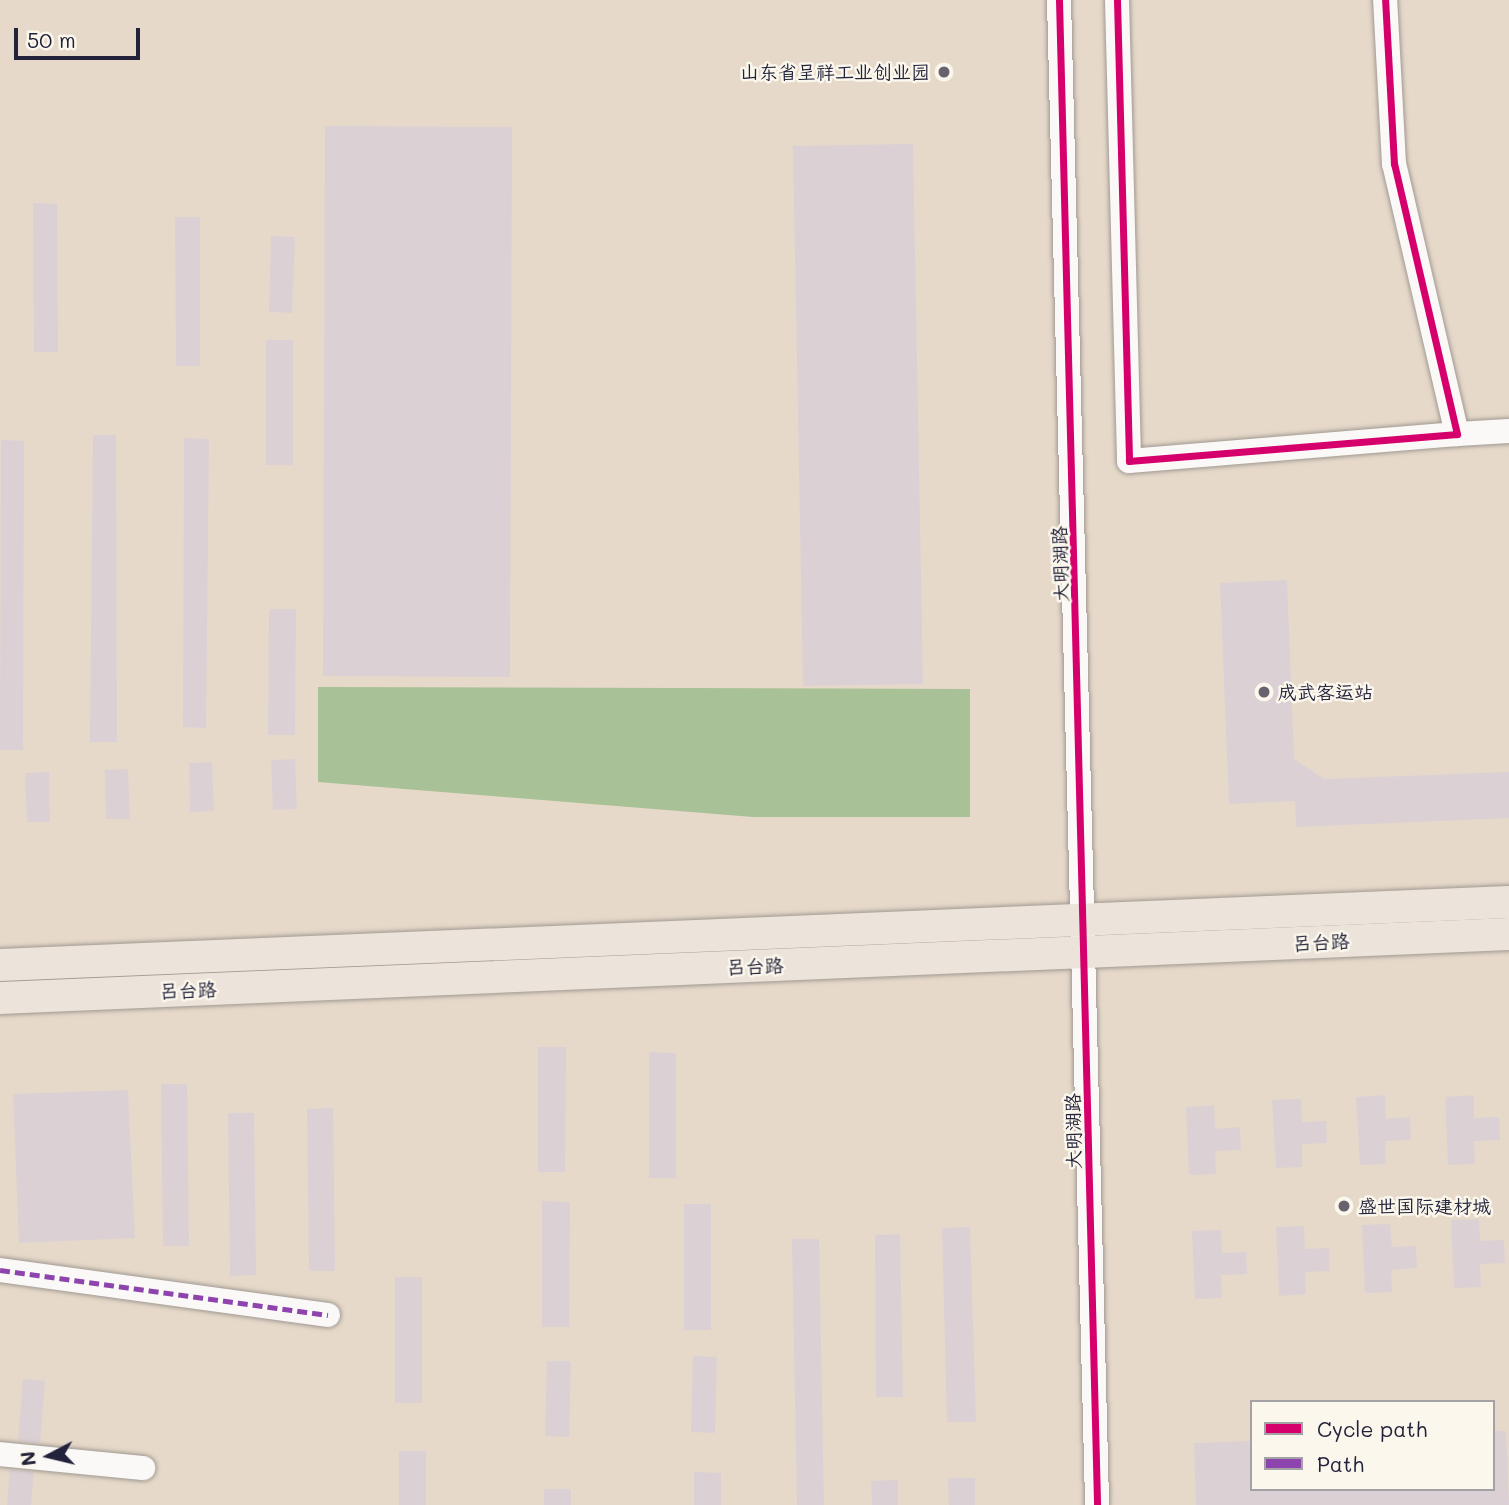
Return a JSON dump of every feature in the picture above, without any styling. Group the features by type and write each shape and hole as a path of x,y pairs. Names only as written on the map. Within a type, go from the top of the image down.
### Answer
{"main road":[{"name":"吕台路","path":"0,965 1509,902"},
{"name":"吕台路","path":"0,998 1509,934"}],"street":[{"name":"大明湖路","path":"1059,0 1085,919 1097,1505"},
{"path":"1117,0 1129,461 1509,431"},
{"path":"1385,0 1394,164 1457,434"},
{"path":"0,1270 328,1315"},
{"path":"0,1454 143,1468"}],"green space":[{"path":"318,687 970,689 970,817 753,817 318,782"}],"building":[{"path":"325,126 512,127 510,677 323,676"},
{"path":"913,144 923,684 803,686 793,146"},
{"path":"33,203 57,204 58,352 34,352"},
{"path":"175,217 200,217 200,366 176,366"},
{"path":"271,236 295,237 292,313 269,312"},
{"path":"266,340 293,340 293,465 266,465"},
{"path":"93,435 116,435 117,742 90,742"},
{"path":"184,438 209,439 206,728 183,727"},
{"path":"1,440 24,441 23,750 0,750"},
{"path":"1287,580 1294,759 1324,779 1509,772 1509,818 1296,827 1295,801 1229,804 1220,583"},
{"path":"269,609 296,609 295,735 268,735"},
{"path":"295,759 297,809 273,810 271,760"},
{"path":"212,762 214,811 190,812 189,763"},
{"path":"128,769 130,819 106,819 105,770"},
{"path":"49,772 50,822 27,822 25,773"},
{"path":"538,1047 566,1047 565,1172 538,1172"},
{"path":"649,1052 676,1053 676,1178 649,1178"},
{"path":"161,1084 187,1084 189,1246 163,1246"},
{"path":"128,1090 135,1238 19,1243 13,1094"},
{"path":"1385,1095 1386,1119 1410,1117 1411,1140 1385,1141 1386,1164 1360,1165 1356,1097"},
{"path":"1474,1095 1474,1118 1499,1117 1500,1140 1474,1141 1475,1164 1448,1165 1445,1097"},
{"path":"1301,1099 1302,1122 1326,1121 1327,1143 1302,1144 1302,1167 1276,1168 1272,1100"},
{"path":"1214,1105 1215,1129 1240,1127 1241,1150 1215,1151 1216,1174 1189,1175 1186,1107"},
{"path":"333,1108 335,1271 309,1271 307,1109"},
{"path":"228,1113 254,1113 256,1275 230,1276"},
{"path":"542,1201 570,1202 569,1327 542,1327"},
{"path":"684,1204 711,1204 711,1330 684,1330"},
{"path":"1479,1219 1480,1241 1504,1240 1505,1263 1480,1264 1481,1287 1454,1288 1451,1220"},
{"path":"1390,1224 1392,1247 1416,1246 1417,1268 1391,1270 1392,1292 1365,1293 1362,1225"},
{"path":"1304,1226 1305,1249 1329,1248 1330,1271 1305,1272 1306,1294 1279,1296 1276,1227"},
{"path":"970,1227 976,1422 947,1422 942,1228"},
{"path":"1221,1230 1222,1253 1246,1252 1247,1274 1221,1275 1222,1298 1195,1299 1192,1231"},
{"path":"900,1234 903,1397 876,1397 875,1235"},
{"path":"792,1239 819,1239 824,1505 797,1505"},
{"path":"395,1277 422,1277 422,1403 395,1403"},
{"path":"693,1356 717,1357 715,1433 691,1432"},
{"path":"547,1361 571,1361 569,1437 545,1436"},
{"path":"23,1379 45,1381 40,1443 18,1441"},
{"path":"1495,1431 1506,1431 1509,1505 1196,1505 1194,1443 1250,1441 1250,1491 1495,1491"},
{"path":"399,1451 426,1451 426,1505 399,1505"},
{"path":"10,1470 34,1472 31,1505 7,1505"},
{"path":"694,1472 721,1473 721,1505 694,1505"},
{"path":"948,1478 975,1478 975,1505 949,1505"},
{"path":"898,1480 898,1505 872,1505 871,1481"},
{"path":"544,1489 571,1489 571,1505 544,1505"}],"marked path":[{"path":"0,1270 328,1315"}],"cycle path":[{"path":"1059,0 1097,1505"},
{"path":"1117,0 1129,461 1457,434 1394,164 1385,0"}],"place":[{"name":"山东省呈祥工业创业园","path":"944,72"},
{"name":"成武客运站","path":"1264,692"},
{"name":"盛世国际建材城","path":"1344,1206"}]}
